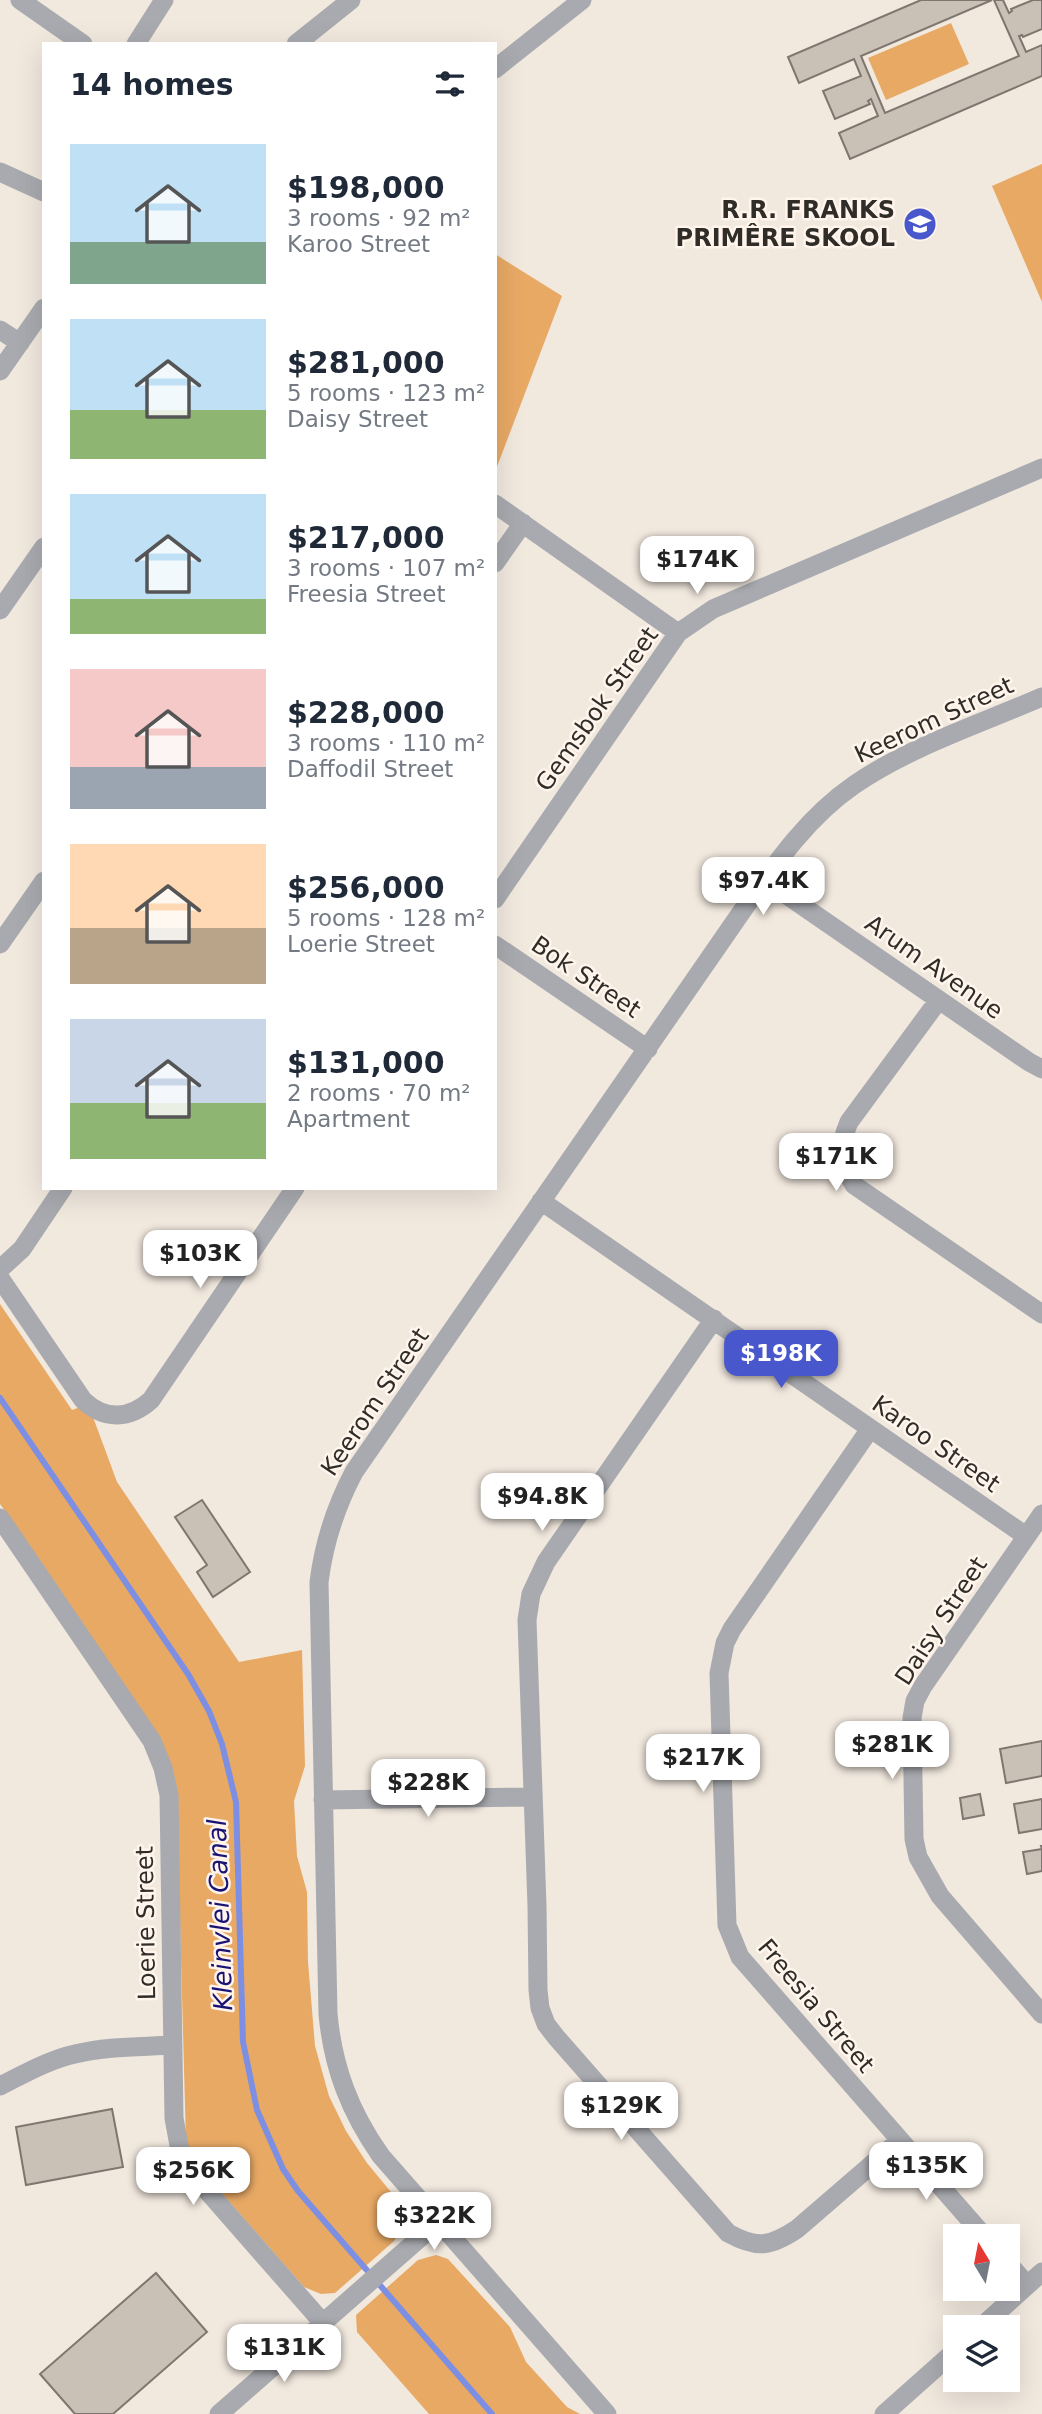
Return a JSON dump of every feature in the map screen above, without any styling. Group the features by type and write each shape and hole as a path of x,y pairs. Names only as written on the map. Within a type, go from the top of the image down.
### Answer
{"street":[{"path":"20,0 80,42"},
{"path":"137,42 164,0"},
{"path":"298,42 351,0"},
{"path":"497,67 582,0"},
{"path":"0,172 42,191"},
{"path":"0,371 42,311"},
{"path":"0,330 20,343"},
{"name":"Gemsbok Street","path":"497,897 678,633 713,609 1042,468"},
{"path":"497,505 678,633"},
{"path":"497,560 523,523"},
{"path":"0,610 42,550"},
{"name":"Keerom Street","path":"607,2414 382,2156 366,2135 348,2101 335,2065 328,2014 319,1583 321,1560 334,1513 354,1472 798,835 852,786 879,769 1042,697"},
{"name":"Arum Avenue","path":"765,880 938,1001 1042,1069"},
{"path":"0,944 42,884"},
{"name":"Bok Street","path":"497,946 648,1049"},
{"path":"938,1001 849,1122 842,1138 841,1156 845,1170 854,1185 1042,1314"},
{"path":"0,1269 22,1249 62,1190"},
{"path":"0,1278 83,1400 100,1413 122,1416 133,1413 151,1400 294,1190"},
{"name":"Karoo Street","path":"541,1201 1026,1536"},
{"path":"715,1319 546,1562 531,1594 527,1620 540,2008 546,2024 728,2233 752,2244 768,2245 797,2229 898,2141"},
{"name":"Freesia Street","path":"870,1429 725,1643 719,1673 727,1925 740,1957 973,2224"},
{"name":"Daisy Street","path":"1042,1514 923,1686 915,1701 911,1742 914,1839 918,1857 940,1896 1042,2014"},
{"name":"Loerie Street","path":"0,1518 152,1741 163,1768 169,1796 174,2118 182,2162 323,2323"},
{"path":"323,1800 534,1797"},
{"path":"2,2079 75,2054 104,2049 173,2045"},
{"path":"219,2414 438,2221"},
{"path":"994,2315 1035,2278"},
{"path":"884,2414 943,2362"}],"shaded area":[{"path":"951,23 969,64 886,100 868,58"},
{"path":"1042,164 1042,302 992,186"},
{"path":"497,255 562,296 497,467"},
{"path":"0,1304 72,1410 80,1407 93,1417 117,1482 239,1662 302,1650 305,1766 294,1801 297,1856 307,1892 308,1962 315,2046 329,2096 346,2131 367,2163 400,2203 406,2217 404,2226 394,2241 335,2293 321,2294 304,2287 197,2165 186,2142 177,1812 150,1724 0,1504"},
{"path":"436,2255 448,2259 510,2327 526,2362 567,2407 580,2414 429,2414 357,2332 356,2315 418,2260"}],"building":[{"path":"921,0 992,0 861,56 885,113 1019,56 994,0 1003,0 1009,13 1011,9 1033,0 1042,0 1042,29 1023,37 1019,36 1026,52 1042,45 1042,76 850,159 839,133 878,116 871,99 868,101 870,104 835,119 823,91 861,76 854,59 799,83 788,57"},
{"path":"202,1500 250,1572 213,1597 197,1572 207,1565 175,1517"},
{"path":"1042,1741 1042,1776 1006,1783 1000,1749"},
{"path":"980,1794 984,1815 963,1819 960,1798"},
{"path":"1042,1799 1042,1829 1019,1833 1014,1804"},
{"path":"1042,1849 1042,1871 1027,1874 1023,1852"},
{"path":"112,2109 123,2167 26,2185 16,2127"},
{"path":"156,2273 207,2332 113,2414 75,2414 40,2374"}],"waterway":[{"name":"Kleinvlei Canal","path":"0,1398 188,1674 209,1711 222,1744 236,1802 243,2042 257,2110 283,2169 298,2191 492,2414"}],"place":[{"name":"R.R. FRANKS PRIMÊRE SKOOL","path":"920,224"}]}
